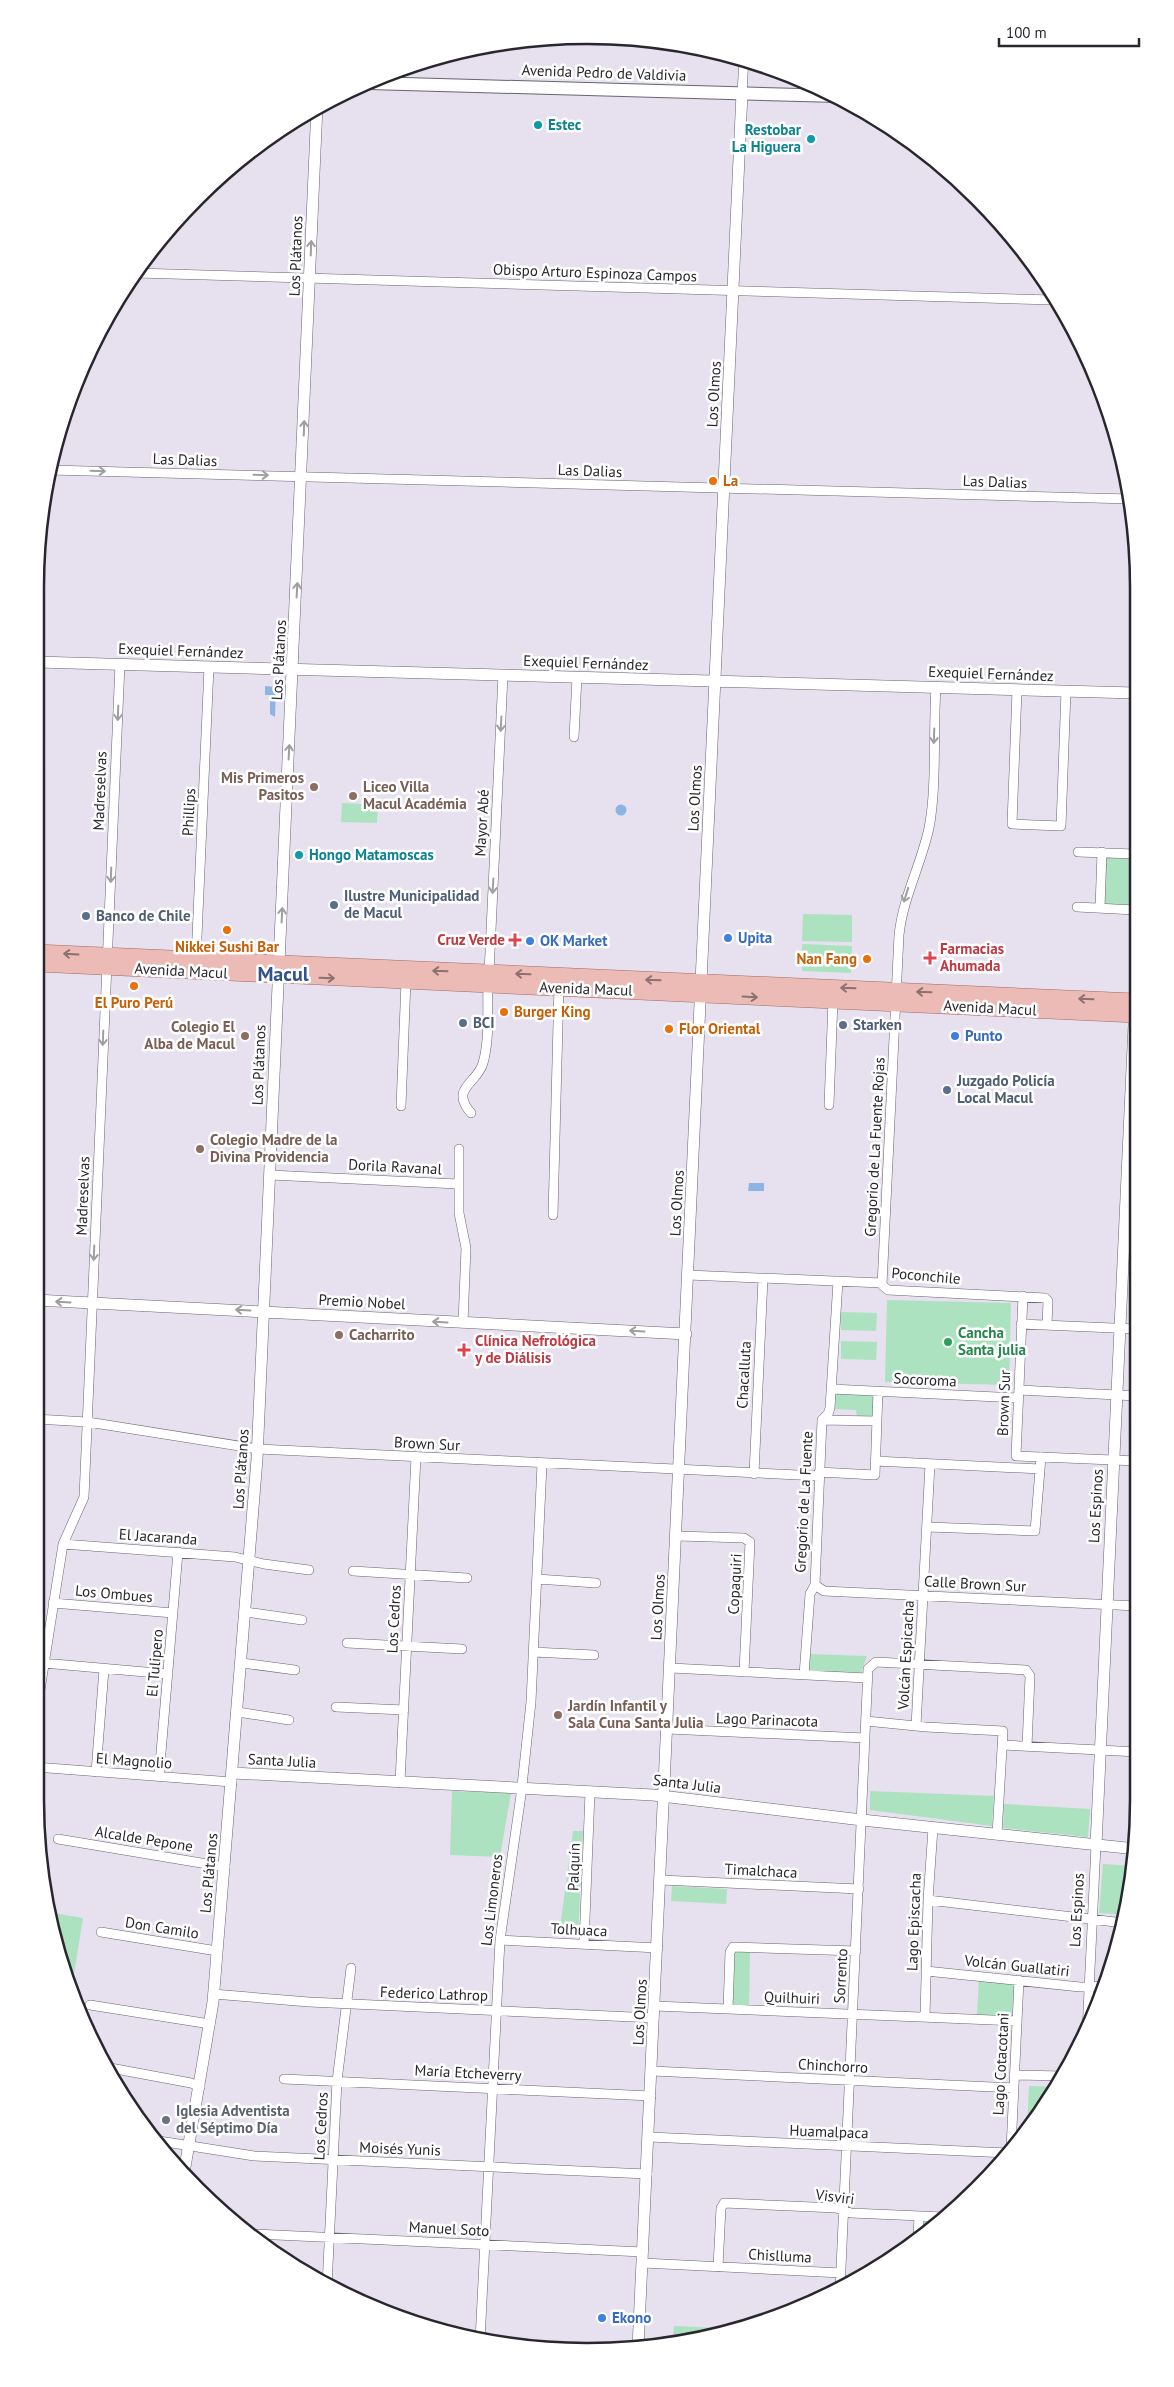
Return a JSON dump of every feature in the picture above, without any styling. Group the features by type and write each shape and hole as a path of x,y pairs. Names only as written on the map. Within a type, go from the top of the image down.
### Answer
{"main road":[{"name":"Avenida Pedro de Valdivia","path":"383,83 817,95"},
{"name":"Avenida Macul","path":"44,953 107,962 1130,1008"},
{"name":"Avenida Macul","path":"44,964 196,959 279,970 406,981 488,979"},
{"name":"Avenida Macul","path":"702,988 833,1000 896,997"}],"street":[{"name":"Los Olmos","path":"638,2341 744,67"},
{"name":"Los Plátanos","path":"186,2165 210,2024 238,1712 258,1449 317,116"},
{"name":"Obispo Arturo Espinoza Campos","path":"144,273 1048,300"},
{"name":"Las Dalias","path":"56,470 1123,499"},
{"name":"Exequiel Fernández","path":"44,662 1130,693"},
{"name":"Madreselvas","path":"44,1658 63,1544 67,1531 84,1501 120,664"},
{"name":"Phillips","path":"196,959 209,667"},
{"name":"Mayor Abé","path":"471,1113 465,1106 463,1097 468,1082 483,1066 503,675"},
{"path":"574,737 577,677"},
{"name":"Gregorio de La Fuente Rojas","path":"882,1283 898,935 903,906 924,844 930,819 936,687"},
{"path":"1017,690 1012,824 1061,826 1066,691"},
{"path":"1078,852 1130,854"},
{"path":"1100,908 1102,852"},
{"path":"1077,907 1130,910"},
{"path":"401,1106 406,981"},
{"path":"553,1215 558,982"},
{"path":"829,1105 833,1000"},
{"name":"Los Espinos","path":"1088,2010 1130,1115"},
{"path":"459,1149 459,1213 466,1248 463,1323"},
{"name":"Dorila Ravanal","path":"270,1175 458,1184"},
{"name":"Poconchile","path":"688,1275 882,1283 883,1288 888,1290 1022,1296 1046,1299 1048,1325"},
{"name":"Chacalluta","path":"754,1474 762,1278"},
{"name":"Gregorio de La Fuente","path":"804,1675 810,1594 815,1585 822,1420 830,1412 838,1281"},
{"name":"Brown Sur","path":"1022,1296 1016,1456 1130,1461"},
{"name":"Premio Nobel","path":"44,1300 686,1334"},
{"path":"1022,1324 1130,1329"},
{"name":"Socoroma","path":"831,1389 1130,1396"},
{"path":"878,1391 875,1461 1040,1470"},
{"name":"Brown Sur","path":"44,1420 88,1422 258,1449 542,1464 754,1474 875,1475 875,1461"},
{"name":"Gregorio de La Fuente","path":"822,1420 876,1422"},
{"name":"Los Cedros","path":"400,1782 416,1457"},
{"path":"927,1527 1036,1531 1041,1457"},
{"name":"Los Limoneros","path":"480,2333 500,1940 522,1788 533,1652 542,1464"},
{"name":"Volcán Espicacha","path":"916,1726 930,1464"},
{"name":"Copaquiri","path":"677,1536 744,1538 750,1542 744,1672"},
{"name":"El Jacaranda","path":"63,1544 178,1552 250,1560 309,1570"},
{"name":"El Tulipero","path":"159,1776 178,1552"},
{"path":"353,1571 467,1578"},
{"path":"537,1579 596,1583"},
{"name":"Calle Brown Sur","path":"815,1585 824,1591 1130,1606"},
{"name":"Los Ombues","path":"53,1603 172,1613"},
{"path":"246,1612 302,1620"},
{"path":"347,1643 462,1649"},
{"path":"533,1652 594,1655"},
{"name":"Sorrento","path":"841,2280 867,1678 871,1665 876,1662 919,1664"},
{"path":"242,1663 296,1670"},
{"path":"44,1664 168,1674"},
{"path":"919,1664 1029,1671 1027,1746"},
{"path":"671,1668 867,1678"},
{"path":"96,1772 104,1669"},
{"path":"336,1707 404,1710"},
{"path":"238,1712 289,1720"},
{"path":"866,1721 1003,1731 998,1835"},
{"name":"Lago Parinacota","path":"668,1729 865,1738"},
{"path":"1002,1745 1130,1752"},
{"name":"El Magnolio","path":"44,1768 159,1776 232,1778"},
{"name":"Santa Julia","path":"232,1778 400,1782 665,1797 1128,1848"},
{"name":"Palquín","path":"584,1944 590,1792"},
{"name":"Lago Episcacha","path":"925,2017 928,1900 933,1828"},
{"name":"Alcalde Pepone","path":"58,1839 225,1866"},
{"name":"Timalchaca","path":"661,1880 859,1889"},
{"path":"928,1900 1116,1922"},
{"name":"Don Camilo","path":"101,1932 217,1951"},
{"name":"Tolhuaca","path":"500,1940 658,1948"},
{"path":"728,2009 730,1952 733,1947 856,1951"},
{"name":"Los Cedros","path":"328,2277 337,2081 345,2004 351,1968"},
{"name":"Volcán Guallatiri","path":"926,1971 1097,1986"},
{"name":"Lago Cotacotani","path":"1012,2139 1019,1980"},
{"name":"Federico Lathrop","path":"213,1994 345,2004 654,2018"},
{"path":"90,2005 210,2024"},
{"name":"Quilhuiri","path":"655,2006 1017,2020"},
{"path":"115,2069 191,2083 200,2087"},
{"name":"Chinchorro","path":"652,2071 1014,2088"},
{"path":"1014,2075 1055,2076"},
{"name":"María Etcheverry","path":"284,2079 650,2096"},
{"name":"Huamalpaca","path":"649,2137 1000,2153"},
{"name":"Moisés Yunis","path":"165,2142 254,2156 647,2174"},
{"name":"Visviri","path":"718,2267 722,2204 836,2208 844,2211 935,2217"},
{"path":"918,2231 919,2216"},
{"name":"Manuel Soto","path":"260,2234 485,2245 643,2258"},
{"name":"Chislluma","path":"643,2258 718,2267 841,2273"}],"green space":[{"path":"342,803 378,805 377,823 341,822"},
{"path":"1102,852 1130,854 1130,910 1100,908"},
{"path":"803,914 852,915 852,942 802,941"},
{"path":"802,944 852,946 851,973 802,971"},
{"name":"Cancha Santa julia","path":"887,1300 1011,1303 1009,1385 885,1382"},
{"path":"841,1312 877,1313 876,1331 841,1330"},
{"path":"841,1341 877,1342 876,1360 841,1359"},
{"path":"836,1393 874,1393 874,1418 857,1417 856,1410 835,1409"},
{"path":"808,1654 867,1656 861,1673 807,1671"},
{"path":"452,1791 511,1793 500,1857 450,1855"},
{"path":"870,1791 994,1796 992,1826 870,1810"},
{"path":"1004,1804 1090,1809 1088,1837 1003,1828"},
{"path":"573,1831 583,1831 578,1936 559,1935"},
{"path":"1103,1864 1126,1866 1118,1914 1099,1913"},
{"path":"672,1886 727,1889 726,1904 671,1901"},
{"path":"56,1913 83,1918 74,1976"},
{"path":"733,1950 750,1951 749,2007 732,2006"},
{"path":"979,1980 1014,1982 1012,2017 977,2015"},
{"path":"1029,2086 1048,2087 1039,2102 1028,2118"},
{"path":"923,2221 930,2221 923,2227"},
{"path":"674,2326 716,2328 693,2333 673,2336"}],"water":[{"path":"265,686 276,687 275,717 270,714 270,695 265,695"},
{"path":"621,804 627,810 621,816 615,810"},
{"path":"749,1183 764,1183 764,1191 748,1191"}],"place":[{"name":"Estec","path":"538,125"},
{"name":"Restobar La Higuera","path":"811,139"},
{"name":"La","path":"713,481"},
{"name":"Mis Primeros Pasitos","path":"314,787"},
{"name":"Liceo Villa Macul Académia","path":"353,796"},
{"name":"Hongo Matamoscas","path":"299,855"},
{"name":"Ilustre Municipalidad de Macul","path":"334,905"},
{"name":"Banco de Chile","path":"86,916"},
{"name":"Nikkei Sushi Bar","path":"227,930"},
{"name":"Upita","path":"728,938"},
{"name":"Cruz Verde","path":"515,940"},
{"name":"OK Market","path":"530,941"},
{"name":"Farmacias Ahumada","path":"930,958"},
{"name":"Nan Fang","path":"867,959"},
{"name":"El Puro Perú","path":"134,986"},
{"name":"Burger King","path":"504,1012"},
{"name":"BCI","path":"463,1023"},
{"name":"Starken","path":"843,1025"},
{"name":"Flor Oriental","path":"669,1029"},
{"name":"Colegio El Alba de Macul","path":"245,1036"},
{"name":"Punto","path":"955,1036"},
{"name":"Juzgado Policía Local Macul","path":"947,1090"},
{"name":"Colegio Madre de la Divina Providencia","path":"200,1149"},
{"name":"Cacharrito","path":"339,1335"},
{"name":"Cancha Santa julia","path":"948,1342"},
{"name":"Clínica Nefrológica y de Diálisis","path":"464,1350"},
{"name":"Jardín Infantil y Sala Cuna Santa Julia","path":"558,1715"},
{"name":"Iglesia Adventista del Séptimo Día","path":"166,2120"},
{"name":"Ekono","path":"602,2318"}],"district":[{"name":"Macul","path":"283,974"}]}
